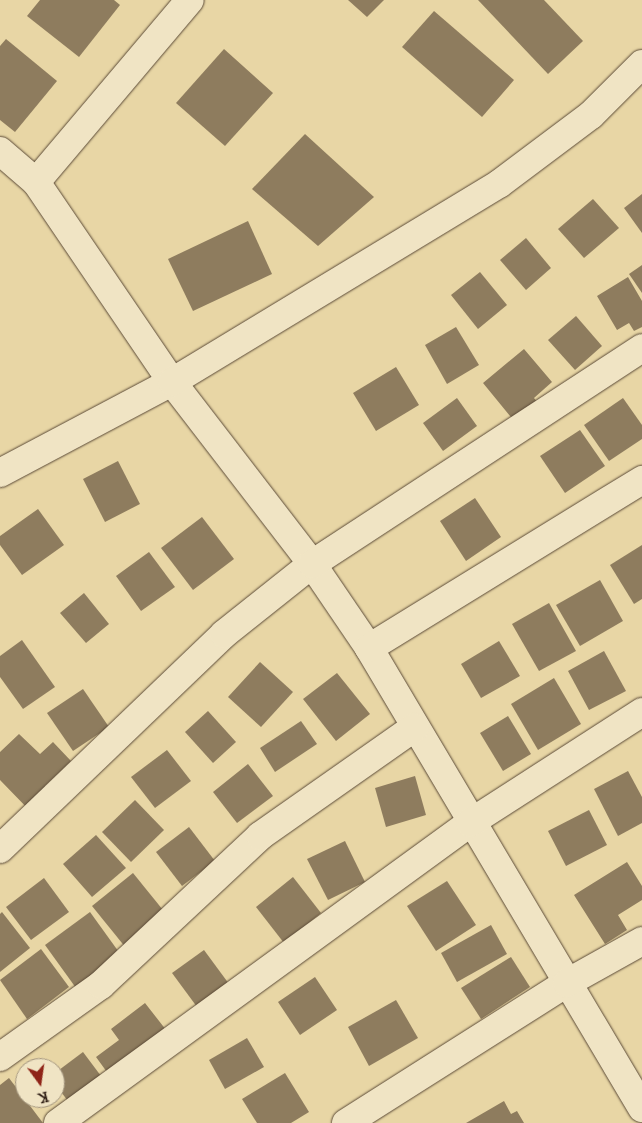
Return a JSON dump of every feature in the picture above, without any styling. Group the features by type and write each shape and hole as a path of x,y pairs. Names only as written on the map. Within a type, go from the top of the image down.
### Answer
{"street":[{"path":"36,182 190,0"},
{"path":"0,473 172,382 499,184 591,115 642,64"},
{"path":"0,151 36,182 172,382 312,564 369,648 470,823 642,1108"},
{"path":"0,849 224,634 312,564 642,348"},
{"path":"369,648 642,480"},
{"path":"58,1123 470,823 642,712"},
{"path":"0,1057 101,985 260,836 415,727"},
{"path":"346,1123 567,983 642,942"}],"building":[{"path":"40,0 114,0 120,5 79,57 27,16"},
{"path":"348,0 384,0 367,17"},
{"path":"478,0 544,0 583,41 548,74"},
{"path":"434,11 514,80 482,117 402,47"},
{"path":"6,39 57,81 15,132 0,120 0,46"},
{"path":"224,49 273,93 225,146 176,103"},
{"path":"305,134 374,197 318,246 252,189"},
{"path":"642,194 642,233 624,208"},
{"path":"593,199 619,228 584,258 558,229"},
{"path":"248,221 272,274 193,311 168,259"},
{"path":"526,238 551,268 526,290 500,260"},
{"path":"642,265 642,293 629,274"},
{"path":"480,272 507,305 478,329 451,295"},
{"path":"628,277 642,301 642,327 634,331 629,323 617,330 597,296"},
{"path":"576,316 602,346 575,370 548,340"},
{"path":"456,327 479,365 447,384 425,345"},
{"path":"524,349 552,382 534,398 538,403 515,422 483,383"},
{"path":"396,367 419,405 376,431 353,393"},
{"path":"457,398 477,426 443,451 423,423"},
{"path":"623,398 642,425 642,439 609,461 584,425"},
{"path":"580,430 605,466 565,493 540,456"},
{"path":"118,461 140,504 105,522 83,479"},
{"path":"475,498 501,537 466,561 440,521"},
{"path":"38,509 64,545 22,575 0,545 0,536"},
{"path":"202,517 234,559 193,590 161,548"},
{"path":"642,545 642,599 634,604 610,565"},
{"path":"149,552 175,587 141,611 116,576"},
{"path":"600,580 623,621 580,646 556,605"},
{"path":"84,593 109,624 86,643 60,613"},
{"path":"549,603 576,651 539,671 512,624"},
{"path":"22,640 55,687 23,709 0,677 0,656"},
{"path":"499,641 520,676 481,698 461,664"},
{"path":"604,651 626,691 589,710 568,671"},
{"path":"260,662 293,692 261,727 228,697"},
{"path":"337,673 370,714 336,741 303,699"},
{"path":"554,678 581,724 538,750 511,704"},
{"path":"83,689 109,727 73,751 47,713"},
{"path":"208,711 236,742 213,763 185,732"},
{"path":"508,716 531,754 503,771 480,733"},
{"path":"301,721 317,744 275,772 260,748"},
{"path":"19,734 40,754 53,742 71,761 45,786 53,794 33,814 0,780 0,752"},
{"path":"167,750 191,781 155,808 131,777"},
{"path":"248,764 273,796 237,823 213,792"},
{"path":"628,771 642,797 642,823 618,836 594,789"},
{"path":"415,776 426,815 386,827 375,788"},
{"path":"135,800 164,830 131,862 102,832"},
{"path":"589,810 607,845 566,866 548,831"},
{"path":"189,827 215,861 182,886 156,852"},
{"path":"96,835 126,868 92,897 63,864"},
{"path":"345,841 365,882 328,900 307,859"},
{"path":"627,862 642,886 642,900 618,915 627,930 605,944 574,895"},
{"path":"133,873 167,915 126,948 92,906"},
{"path":"293,877 321,913 284,943 256,907"},
{"path":"44,878 69,912 31,940 6,907"},
{"path":"447,881 476,925 436,951 407,906"},
{"path":"2,912 30,948 0,972 0,914"},
{"path":"90,912 121,955 76,988 45,945"},
{"path":"491,925 507,954 457,982 441,953"},
{"path":"41,949 69,987 27,1019 0,980"},
{"path":"204,950 232,988 200,1011 172,973"},
{"path":"511,957 530,987 481,1019 461,988"},
{"path":"315,977 337,1010 300,1035 278,1002"},
{"path":"396,1000 418,1038 369,1066 348,1027"},
{"path":"145,1003 170,1035 112,1079 96,1057 119,1040 111,1029"},
{"path":"247,1038 264,1067 225,1089 209,1060"},
{"path":"83,1052 107,1084 74,1109 65,1097 65,1066"},
{"path":"285,1073 309,1112 291,1123 257,1123 242,1099"},
{"path":"9,1078 15,1086 15,1108 32,1108 43,1123 0,1123 0,1085"},
{"path":"504,1101 511,1114 517,1111 524,1123 466,1123"}]}
